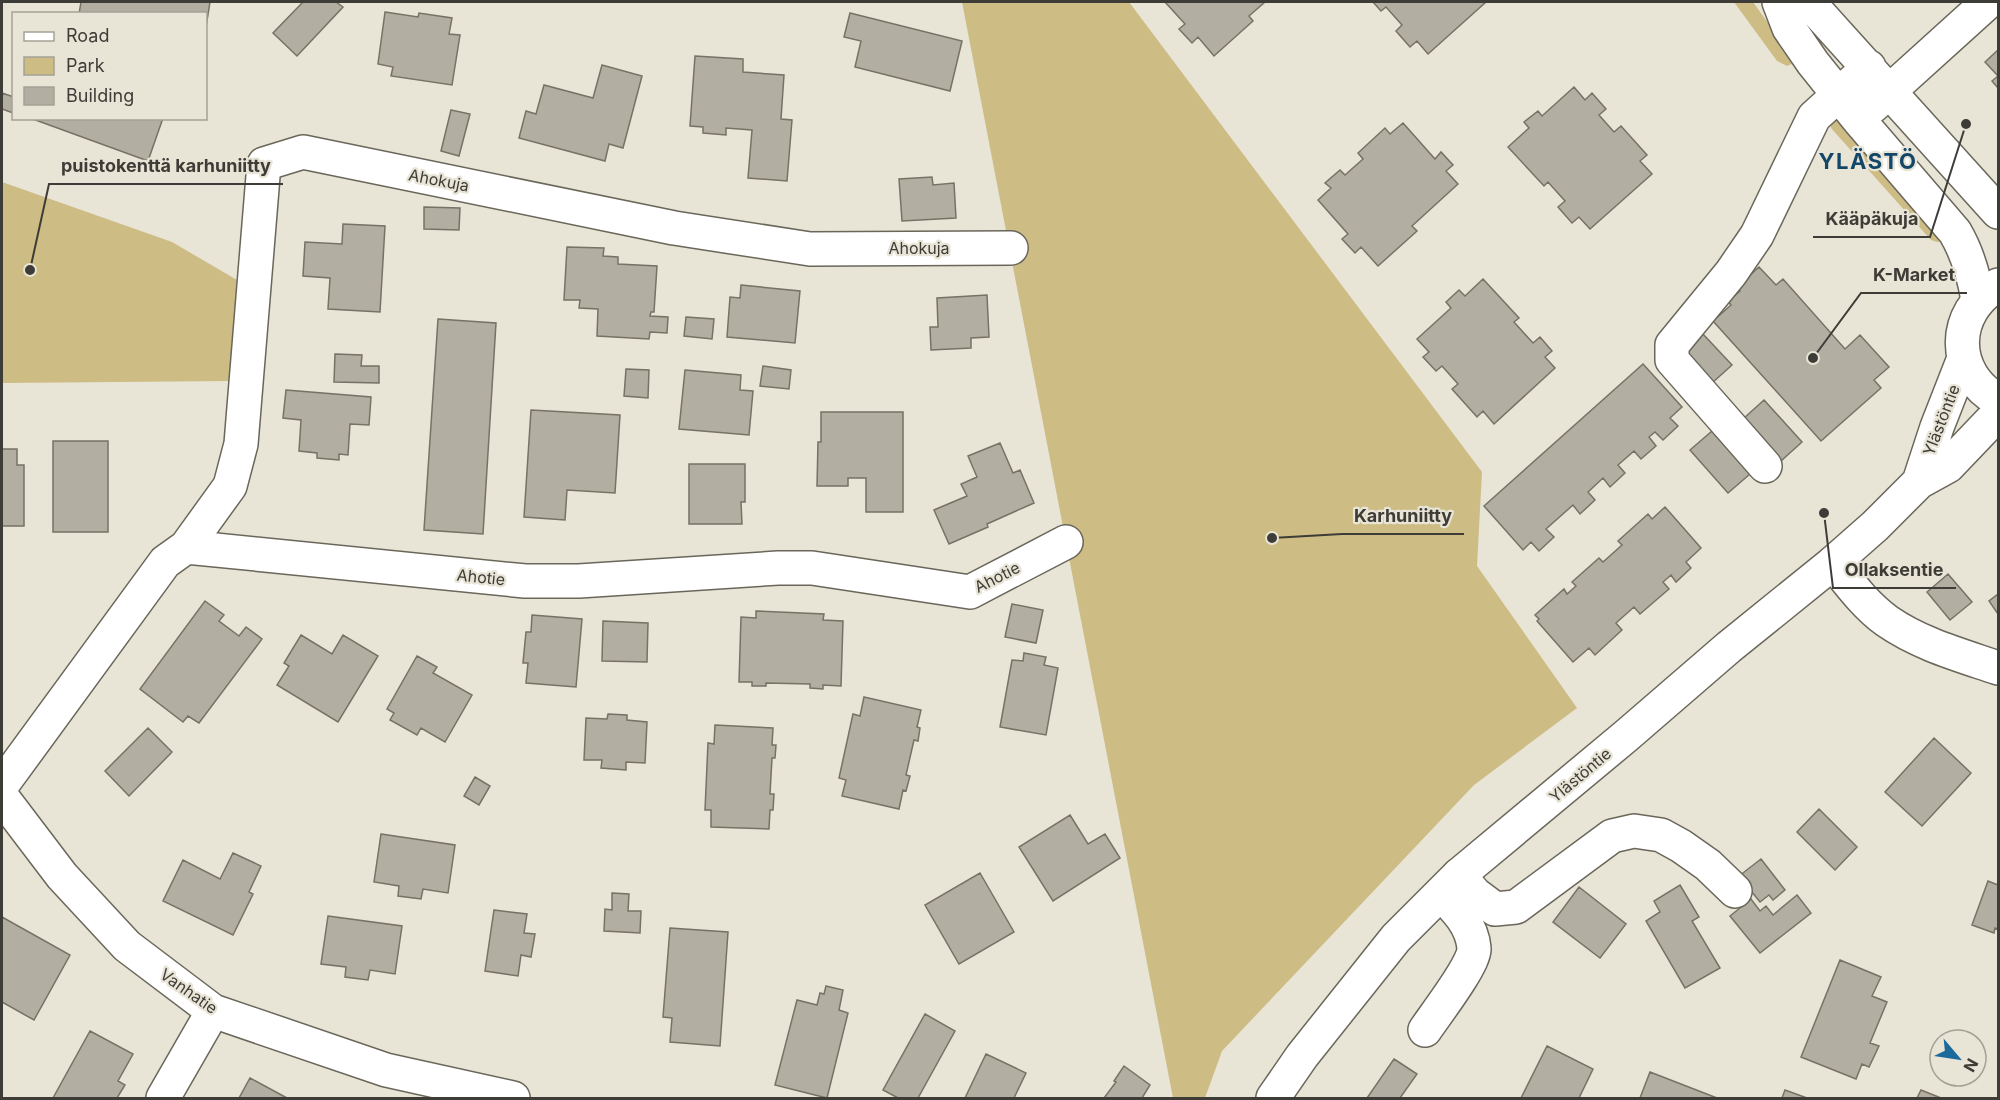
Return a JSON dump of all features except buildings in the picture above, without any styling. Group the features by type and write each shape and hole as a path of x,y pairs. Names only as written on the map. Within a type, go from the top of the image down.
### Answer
{"street":[{"path":"1779,2 1789,28 1848,107 1954,232 1974,275 1988,293"},
{"path":"1801,2 1813,8 1998,212"},
{"path":"1765,466 1672,360 1672,345 1731,273 1757,235 1814,117 1848,107 1879,79 1988,2"},
{"name":"Ahokuja","path":"186,547 230,486 241,444 264,164 303,153 674,228 810,249 1011,248"},
{"name":"Ylästöntie","path":"1988,293 1966,321 1962,343 1964,358 1974,379 1988,394 1998,400"},
{"name":"Ylästöntie","path":"1919,482 1937,427 1964,358"},
{"name":"Ylästöntie","path":"1273,1098 1302,1056 1396,938 1450,884 1729,647 1833,563 1875,526 1919,482 1948,466 1991,421 1998,417"},
{"name":"Ahotie","path":"186,547 525,581 579,581 778,568 812,568 970,592 1066,542"},
{"path":"2,785 165,562 186,547"},
{"path":"1833,563 1864,600 1887,621 1924,642 1998,669"},
{"name":"Vanhatie","path":"2,797 62,876 127,946 213,1011 387,1070 513,1098"},
{"path":"1450,884 1475,894 1495,909 1516,907 1612,836 1634,831 1661,835 1681,846 1708,865 1735,891"},
{"path":"1425,1030 1470,963 1475,950 1470,931 1457,910 1450,884"},
{"path":"163,1098 213,1011"}],"green space":[{"path":"962,2 1129,2 1482,472 1477,566 1577,708 1474,785 1222,1051 1205,1098 1173,1098"},
{"path":"1734,2 1753,2 1796,62 1787,66 1777,61"},
{"path":"1839,117 1948,239 1937,242 1931,240 1831,128 1830,124"},
{"path":"2,182 172,242 237,280 230,381 2,383"}],"place":[{"name":"Kääpäkuja","path":"1966,124"},
{"name":"puistokenttä karhuniitty","path":"30,270"},
{"name":"K-Market","path":"1813,358"},
{"name":"Ollaksentie","path":"1824,513"},
{"name":"Karhuniitty","path":"1272,538"}],"district":[{"name":"YLÄSTÖ","path":"1868,161"}]}
